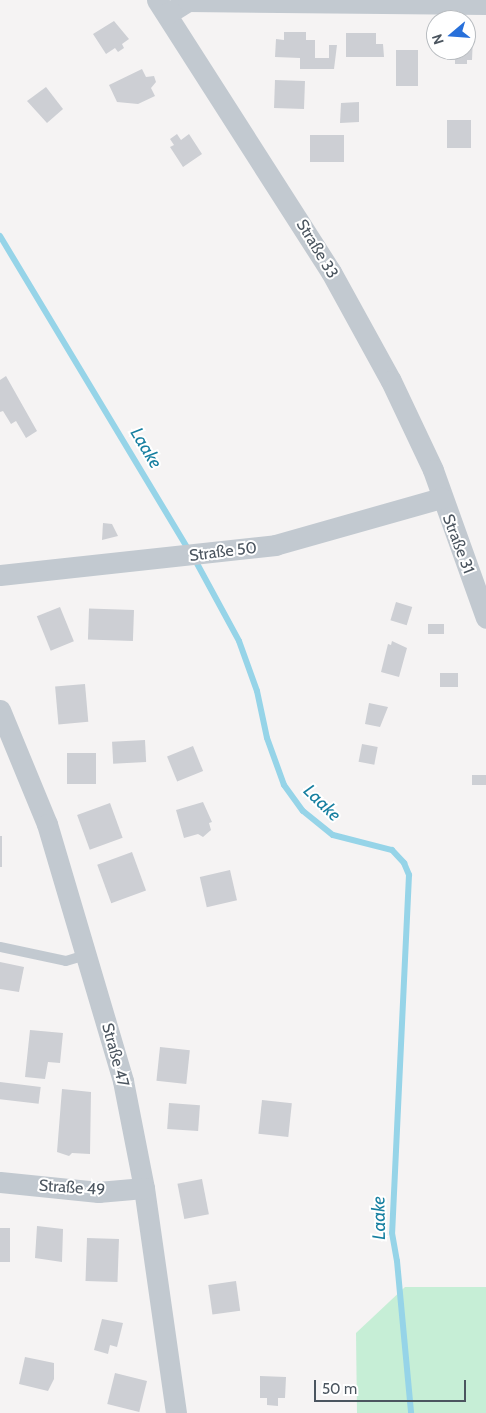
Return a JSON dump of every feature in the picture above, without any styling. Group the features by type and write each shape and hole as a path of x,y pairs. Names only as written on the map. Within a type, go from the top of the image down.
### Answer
{"street":[{"name":"Straße 33","path":"440,498 433,470 391,381 331,272 162,7 188,1 486,4"},
{"name":"Straße 50","path":"0,576 275,545 440,498"},
{"name":"Straße 31","path":"440,498 486,618"},
{"name":"Straße 47","path":"0,710 47,824 123,1081 144,1188 176,1413"},
{"name":"Straße 49","path":"0,1182 98,1192 144,1188"}],"lane":[{"path":"0,947 66,961 86,955"}],"green space":[{"path":"405,1287 486,1287 486,1413 357,1413 356,1333"}],"building":[{"path":"114,21 129,39 122,44 124,48 118,52 115,48 106,54 93,34"},
{"path":"284,32 306,32 306,40 315,40 315,58 329,58 329,45 337,45 334,69 300,69 300,58 275,57 276,39 284,40"},
{"path":"346,33 376,33 376,44 383,44 384,57 346,57"},
{"path":"396,50 418,50 418,86 396,86"},
{"path":"455,60 467,60 467,64 455,64"},
{"path":"142,69 146,77 154,76 156,82 151,88 155,96 138,104 117,102 109,85"},
{"path":"275,80 305,81 304,109 274,108"},
{"path":"46,87 63,109 47,123 27,101"},
{"path":"359,102 359,122 340,123 341,103"},
{"path":"447,120 471,120 471,148 447,148"},
{"path":"177,134 181,140 189,134 202,154 183,167 170,147 174,145 170,139"},
{"path":"310,135 344,135 344,162 310,162"},
{"path":"6,376 37,431 26,438 16,421 11,424 3,411 0,412 0,380"},
{"path":"103,523 112,524 118,536 102,540"},
{"path":"396,602 412,607 407,625 390,620"},
{"path":"60,607 74,641 51,651 37,616"},
{"path":"89,608 134,610 133,641 88,639"},
{"path":"428,624 444,624 444,634 428,634"},
{"path":"392,641 407,648 399,677 381,672 388,644 391,645"},
{"path":"440,673 458,673 458,687 440,687"},
{"path":"85,684 88,722 58,724 55,687"},
{"path":"369,703 388,707 380,727 365,724"},
{"path":"145,740 146,762 113,764 112,742"},
{"path":"362,744 378,747 374,765 359,762"},
{"path":"193,746 203,771 177,782 167,756"},
{"path":"67,753 96,753 96,784 67,784"},
{"path":"472,775 486,775 486,785 472,785"},
{"path":"203,802 212,822 209,823 211,830 203,837 198,834 184,838 176,810"},
{"path":"110,803 123,838 90,850 77,815"},
{"path":"0,836 2,836 2,867 0,867"},
{"path":"132,852 146,891 111,903 97,865"},
{"path":"230,870 237,900 207,907 200,877"},
{"path":"0,962 24,967 19,992 0,989"},
{"path":"30,1030 63,1033 60,1063 48,1062 45,1079 25,1077"},
{"path":"160,1047 190,1050 186,1084 156,1081"},
{"path":"0,1082 41,1087 39,1104 0,1099"},
{"path":"62,1089 91,1092 90,1154 72,1153 69,1156 57,1152"},
{"path":"262,1100 292,1103 288,1137 258,1134"},
{"path":"169,1103 200,1105 198,1131 167,1129"},
{"path":"202,1179 209,1214 184,1219 177,1184"},
{"path":"37,1226 63,1229 62,1262 35,1258"},
{"path":"0,1228 10,1228 10,1262 0,1262"},
{"path":"87,1238 119,1239 117,1282 85,1281"},
{"path":"236,1281 240,1311 212,1315 208,1285"},
{"path":"102,1319 123,1323 117,1347 110,1345 108,1354 94,1350"},
{"path":"25,1357 54,1363 54,1379 48,1391 19,1384"},
{"path":"115,1373 147,1381 139,1412 107,1404"},
{"path":"260,1376 286,1377 285,1398 278,1398 278,1406 267,1405 267,1398 260,1398"}],"waterway":[{"name":"Laake","path":"0,236 189,550"},
{"name":"Laake","path":"194,558 239,641 257,691 267,738 284,785 303,811 333,835 392,850 404,863 409,875 392,1233 397,1261 411,1413"}]}
